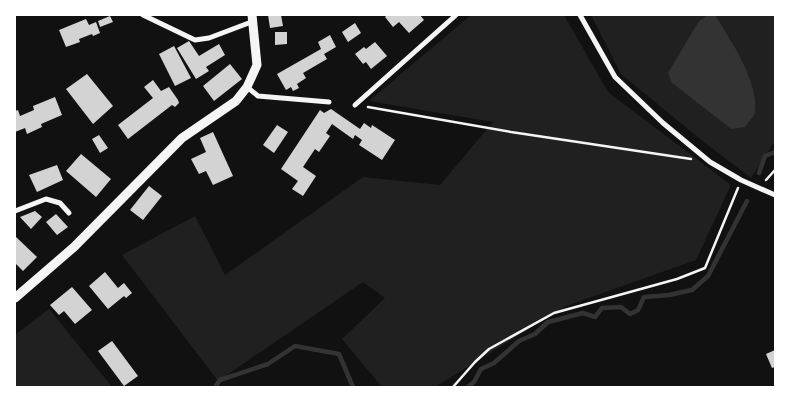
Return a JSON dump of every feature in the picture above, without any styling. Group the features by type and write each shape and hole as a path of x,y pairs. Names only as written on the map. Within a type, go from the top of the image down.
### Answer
{"main road":[{"path":"15,298 74,247 182,138 236,100 247,88 257,65 253,18"}],"street":[{"path":"144,15 195,40 209,38 253,18"},
{"path":"355,105 454,15"},
{"path":"580,15 616,77 663,123 710,162 741,180 775,195"},
{"path":"247,88 258,96 329,102"},
{"path":"15,211 46,199 60,203 69,213"}],"path":[{"path":"355,105 512,132 710,162"},
{"path":"761,189 775,170"},
{"path":"453,387 475,362 490,349 554,313 678,279 704,268 741,180"}],"shaded area":[{"path":"471,15 564,15 608,92 731,185 696,260 566,306 435,387 382,387 342,339 385,298 363,282 218,381 122,255 195,216 225,275 363,177 440,185 493,122 369,101"},
{"path":"591,15 708,15 699,21 672,83 731,129 732,41 715,15 775,15 775,141 751,178 621,74"},
{"path":"708,15 715,15 742,61 753,87 755,113 745,127 731,129 672,83 668,73 699,21"},
{"path":"49,309 112,387 17,387 15,384 15,335"}],"building":[{"path":"268,15 281,15 283,26 270,28"},
{"path":"387,15 420,15 424,20 409,33 399,22 393,27 385,17"},
{"path":"110,16 113,22 100,27 98,21"},
{"path":"86,19 89,25 96,22 100,33 79,39 80,42 66,47 59,30"},
{"path":"355,23 361,33 348,42 342,32"},
{"path":"275,32 287,32 287,44 275,45"},
{"path":"330,35 336,47 324,54 327,59 303,73 306,78 297,84 299,88 293,91 291,87 286,90 277,74 321,49 318,42"},
{"path":"189,41 199,56 219,44 225,55 206,67 209,71 196,79 177,48"},
{"path":"375,42 387,56 371,69 366,62 363,64 355,54"},
{"path":"174,46 191,78 175,86 159,54"},
{"path":"230,64 242,79 214,101 203,86"},
{"path":"87,74 113,106 93,124 66,89"},
{"path":"153,80 161,91 169,87 179,103 175,107 172,105 128,139 118,125 153,98 144,87"},
{"path":"55,97 62,115 41,124 42,127 27,134 25,128 15,132 15,111 18,110 20,116 34,110 33,106"},
{"path":"331,109 360,129 364,123 371,128 372,125 395,140 382,160 359,145 362,140 355,135 353,139 332,124 326,133 330,136 319,152 315,149 303,167 316,176 303,196 292,189 298,181 281,169 320,110 324,113"},
{"path":"277,125 288,132 274,153 263,145"},
{"path":"213,132 233,176 213,185 206,171 199,174 191,159 206,152 200,138"},
{"path":"99,135 108,148 100,153 92,139"},
{"path":"81,154 111,179 96,197 66,171"},
{"path":"57,165 63,180 37,192 29,175"},
{"path":"149,186 162,196 143,220 130,210"},
{"path":"35,211 42,217 31,229 20,217"},
{"path":"56,214 68,227 57,235 46,222"},
{"path":"15,236 37,257 23,271 15,263"},
{"path":"105,272 118,288 124,283 132,293 126,298 124,296 108,309 89,286"},
{"path":"72,287 92,310 75,324 64,311 59,315 50,305"},
{"path":"112,341 138,376 124,386 98,351"},
{"path":"775,350 775,367 772,368 766,354"}],"waterway":[{"path":"759,173 765,156 775,152"},
{"path":"468,387 474,382 481,369 494,363 519,341 535,334 548,322 583,313 595,317 602,308 621,307 630,314 638,310 644,297 669,295 692,290 708,276 747,201"},
{"path":"215,387 220,380 268,364 295,346 339,354 353,387"}]}
